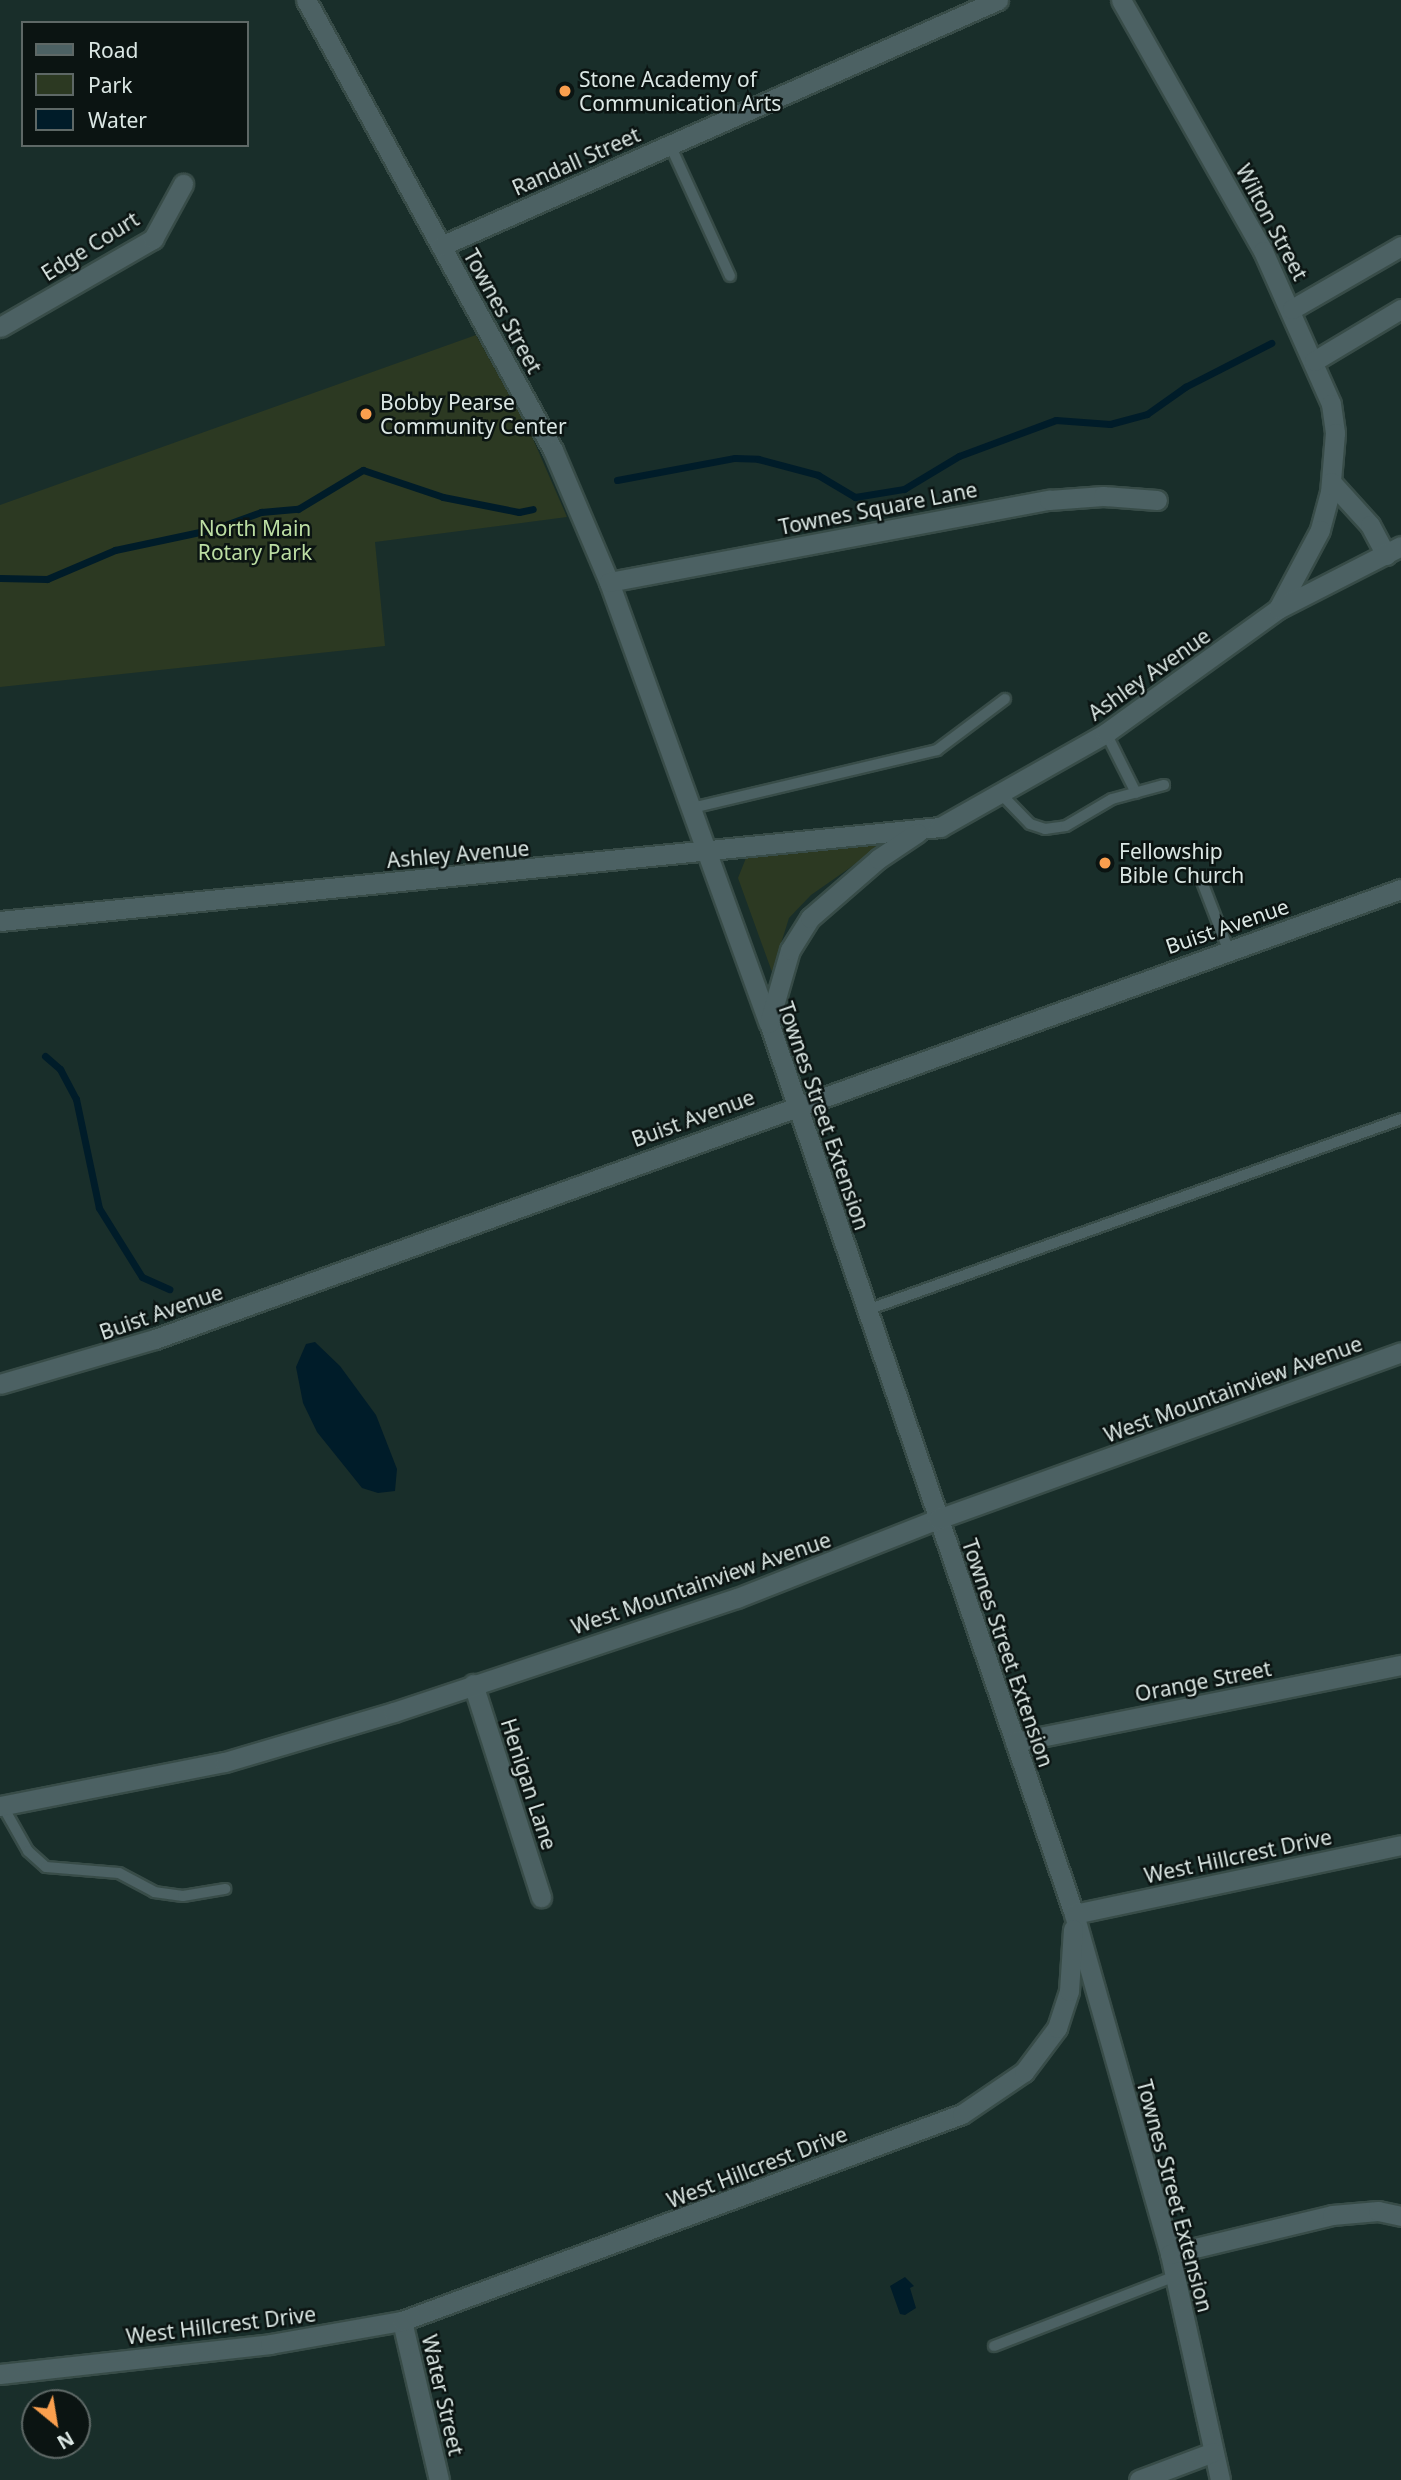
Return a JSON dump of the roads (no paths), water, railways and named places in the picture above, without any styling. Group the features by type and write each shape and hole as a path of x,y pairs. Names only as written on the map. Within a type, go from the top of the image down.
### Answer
{"street":[{"name":"Townes Street","path":"306,0 553,450 610,582 708,853"},
{"name":"Randall Street","path":"441,246 998,0"},
{"name":"Wilton Street","path":"1121,0 1292,309 1331,404 1331,482 1320,530 1278,609"},
{"name":"Edge Court","path":"0,327 153,239 183,184"},
{"path":"1292,309 1401,246"},
{"path":"1314,360 1401,309"},
{"path":"1331,482 1394,551"},
{"name":"Townes Square Lane","path":"610,582 1049,500 1103,496 1157,500"},
{"name":"Ashley Avenue","path":"0,921 921,831 958,820 1107,733 1278,609 1394,551"},
{"name":"Ashley Avenue","path":"769,1023 790,950 810,918 878,859 921,831"},
{"name":"Townes Street Extension","path":"708,853 769,1023 1074,1913 1170,2254 1220,2480"},
{"name":"Buist Avenue","path":"0,1384 155,1339 795,1104 1401,889"},
{"name":"West Mountainview Avenue","path":"1,1806 225,1762 473,1684 737,1598 939,1519 1401,1352"},
{"name":"Orange Street","path":"1015,1742 1401,1665"},
{"name":"Henigan Lane","path":"473,1684 541,1897"},
{"name":"West Hillcrest Drive","path":"0,2374 270,2344 402,2321 962,2114 1000,2093 1024,2072 1057,2028 1069,1991 1074,1913 1401,1844"},
{"path":"1170,2254 1332,2215 1378,2211 1401,2216"},
{"name":"Water Street","path":"402,2321 439,2480"},
{"path":"1139,2480 1213,2452"}],"lane":[{"path":"670,145 730,276"},
{"path":"692,808 937,750 1005,699"},
{"path":"1107,733 1136,793"},
{"path":"1002,795 1030,824 1045,829 1066,826 1112,799 1164,785"},
{"path":"1201,878 1228,949"},
{"path":"867,1310 1401,1119"},
{"path":"1,1806 28,1851 46,1867 119,1873 154,1892 183,1896 225,1889"},
{"path":"994,2346 1175,2276"}],"water":[{"path":"315,1342 340,1366 376,1415 397,1469 395,1491 378,1493 362,1488 317,1432 303,1403 296,1367 306,1344"},
{"path":"905,2277 914,2286 910,2288 916,2308 905,2315 900,2314 890,2286"}],"waterway":[{"path":"617,480 735,458 758,459 818,475 855,497 904,489 959,456 1056,420 1110,424 1147,414 1185,387 1271,343"},
{"path":"0,578 47,579 115,550 214,529 261,512 298,509 363,470 443,497 519,512 533,509"},
{"path":"45,1056 60,1069 76,1099 99,1208 142,1277 169,1289"}],"place":[{"name":"Stone Academy of Communication Arts","path":"565,91"},
{"name":"Bobby Pearse Community Center","path":"366,414"},
{"name":"Fellowship Bible Church","path":"1105,863"}],"park label":[{"name":"North Main Rotary Park","path":"255,540"}]}
